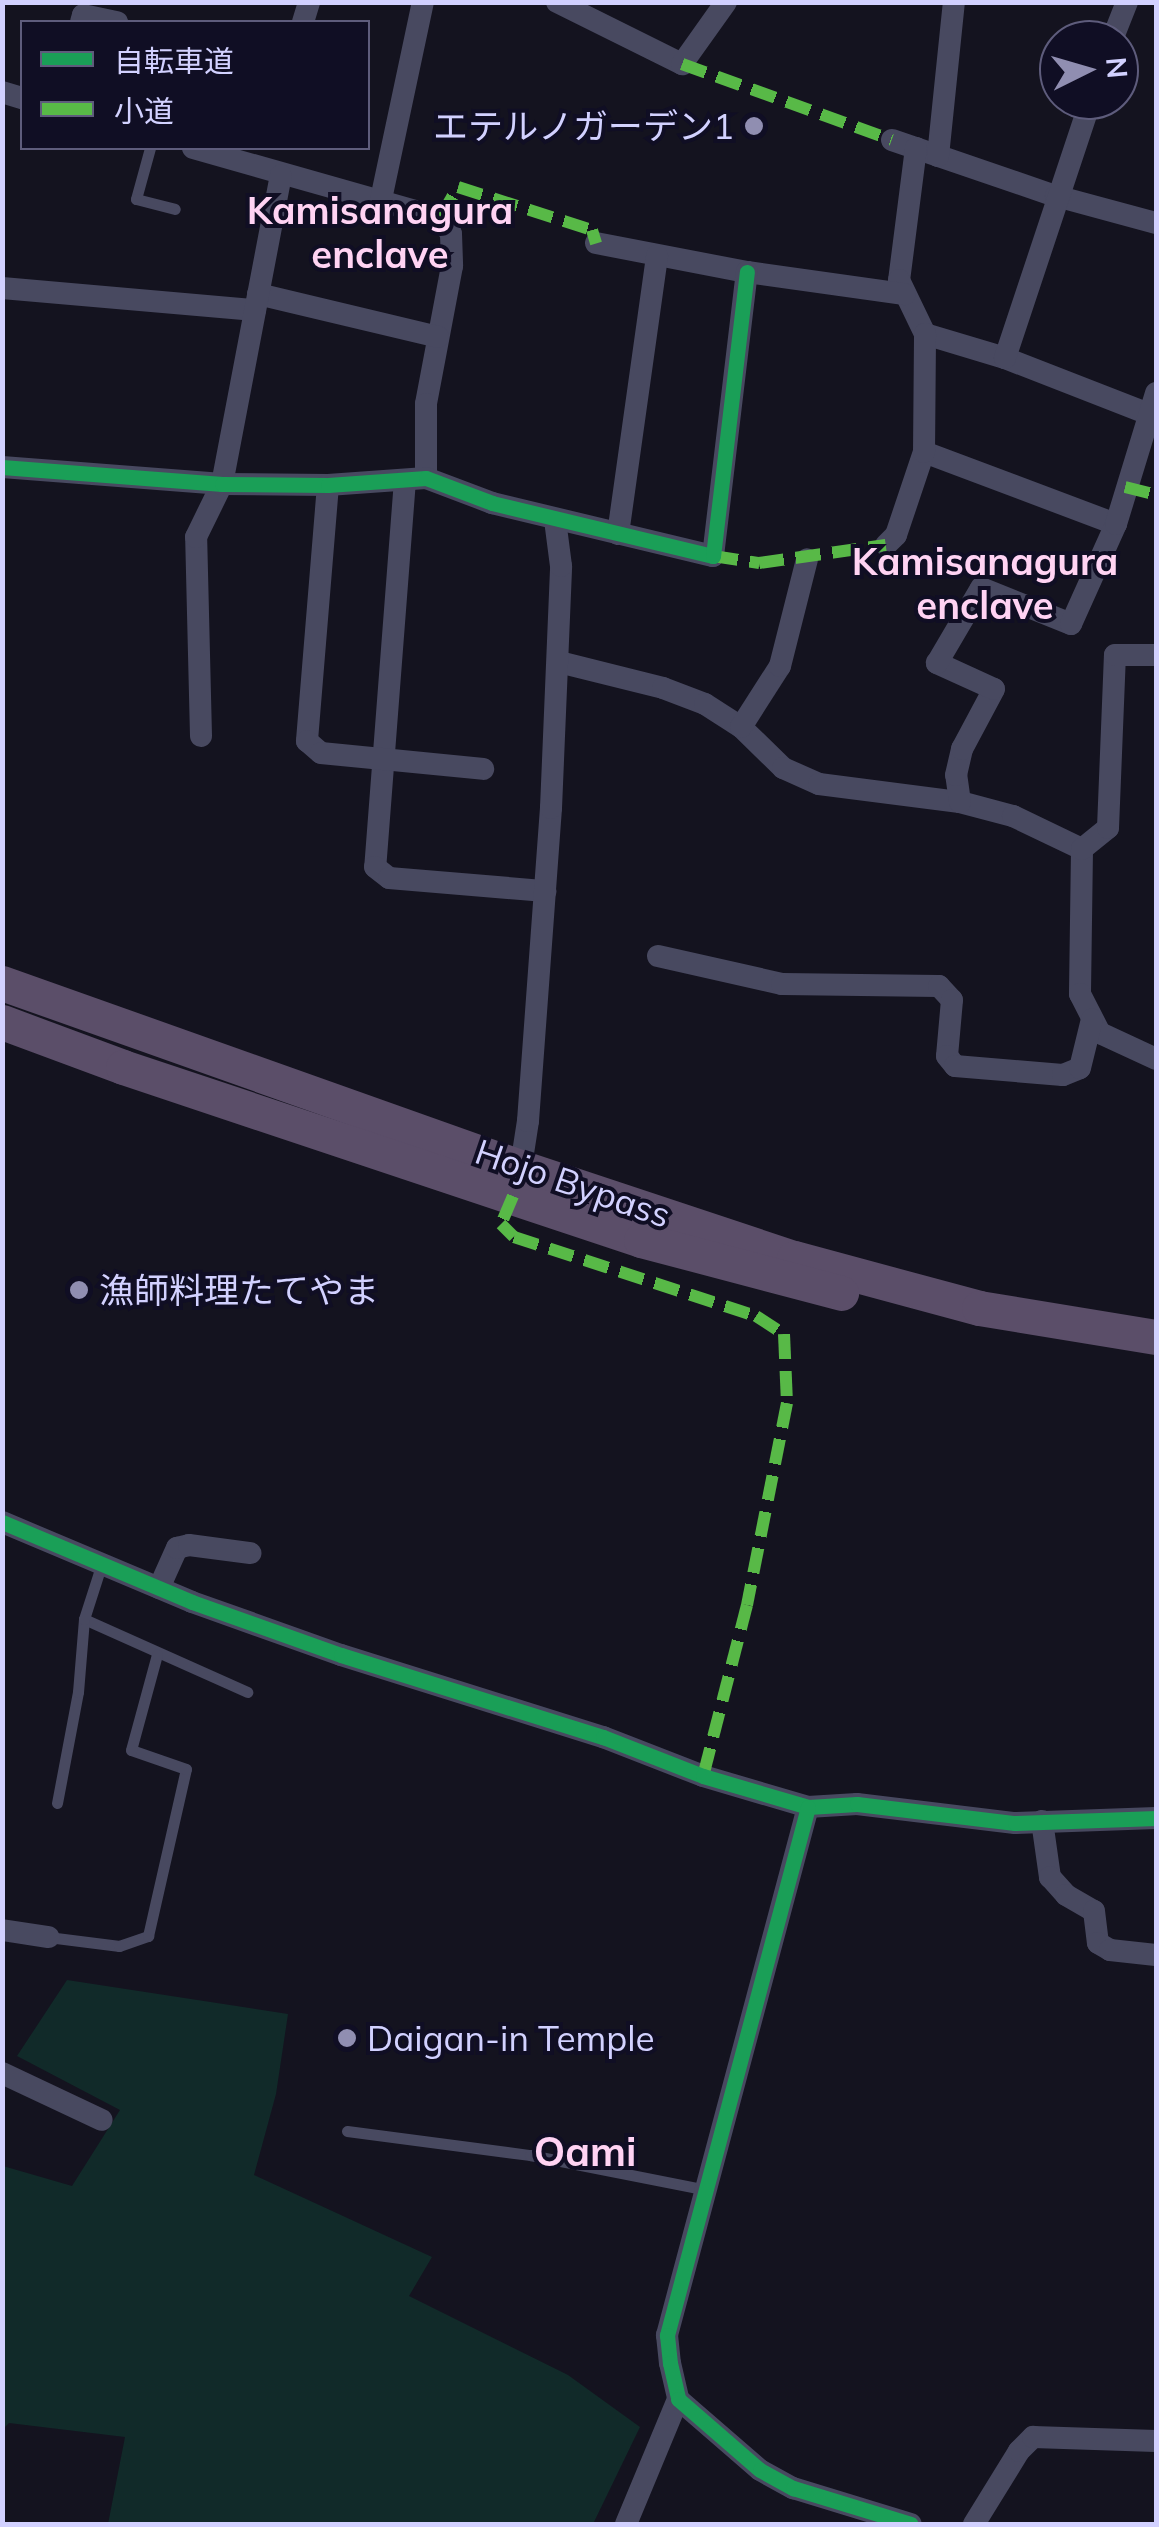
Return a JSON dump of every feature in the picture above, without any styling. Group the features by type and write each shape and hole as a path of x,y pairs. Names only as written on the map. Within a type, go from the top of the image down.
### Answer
{"highway":[{"name":"Hojo Bypass","path":"2,983 518,1182 641,1240 792,1282 1022,1330 1156,1349"},
{"name":"Hojo Bypass","path":"2,1022 123,1067 890,1286 997,1311 1156,1338"}],"street":[{"path":"380,204 423,2"},
{"path":"557,2 601,12 682,64 726,2"},
{"path":"886,544 896,536 924,452 925,334 900,280 905,214 927,152 954,2"},
{"path":"82,20 83,15 107,20"},
{"path":"1005,358 1083,120"},
{"path":"892,140 1056,196 1156,222"},
{"path":"199,150 440,218 452,234 452,266 426,404 382,758 375,867 388,878 546,891"},
{"path":"201,736 196,537 222,484 281,176"},
{"path":"596,244 747,272 904,294"},
{"path":"618,534 657,256"},
{"path":"2,467 222,484 328,485 416,479 492,504 713,556 747,272"},
{"path":"2,288 256,302 438,337"},
{"path":"925,334 1153,404 1116,524 1070,624 980,588 937,662 994,689 962,749 956,775 960,802"},
{"path":"924,452 1116,524"},
{"path":"328,485 307,742 321,752 484,769"},
{"path":"518,1182 546,891 559,662 561,540 555,520"},
{"path":"740,727 780,666 807,558"},
{"path":"1082,849 1108,828 1115,655 1156,655"},
{"path":"559,662 663,688 705,704 740,727 783,768 819,784 960,802 1014,816 1082,849"},
{"path":"1082,849 1080,994 1100,1033 1156,1059"},
{"path":"658,956 782,984 939,986 952,1000 947,1056 955,1066 1063,1075 1080,1068 1092,1019"},
{"path":"2,1522 159,1588 341,1655 603,1737 703,1776 808,1807 857,1804 1015,1822 1156,1818"},
{"path":"159,1588 177,1548 250,1552"},
{"path":"626,2524 678,2399 668,2335 808,1807"},
{"path":"1042,1821 1050,1877 1066,1895 1094,1910 1093,1934 1098,1943 1110,1950 1156,1955"},
{"path":"2,1930 48,1937"},
{"path":"2,2074 102,2120"},
{"path":"678,2399 730,2446 793,2488 911,2524"},
{"path":"974,2524 1019,2451 1033,2437 1156,2440"}],"lane":[{"path":"149,150 136,199 175,210"},
{"path":"57,1803 78,1692 84,1619 102,1563"},
{"path":"84,1619 248,1692"},
{"path":"48,1937 119,1946 148,1936 186,1769 130,1750 157,1654"},
{"path":"346,2131 530,2156 708,2190"}],"green space":[{"path":"67,1980 288,2014 276,2094 254,2175 432,2257 409,2296 568,2375 640,2427 593,2524 108,2524 125,2437 9,2423 3,2429 3,2166 72,2186 120,2110 17,2056"}],"marked path":[{"path":"682,64 892,140"},
{"path":"440,218 458,187 592,230 596,243"},
{"path":"1125,487 1156,495"},
{"path":"713,556 759,563 886,545"},
{"path":"513,1196 501,1224 514,1237 756,1316 784,1334 787,1403 747,1605 703,1776"}],"cycle path":[{"path":"2,467 222,484 328,485 426,478 492,503 713,556 747,272"},
{"path":"2,1522 192,1602 341,1655 603,1737 703,1776 808,1807 857,1804 1015,1823 1156,1818"},
{"path":"808,1807 667,2335 670,2363 678,2399 760,2470 793,2488 911,2524"}],"place":[{"name":"エテルノガーデン1","path":"754,126"},
{"name":"漁師料理たてやま","path":"79,1290"},
{"name":"Daigan-in Temple","path":"347,2038"}],"district":[{"name":"Kamisanagura enclave","path":"380,233"},
{"name":"Kamisanagura enclave","path":"985,584"},
{"name":"Oami","path":"585,2151"}]}
